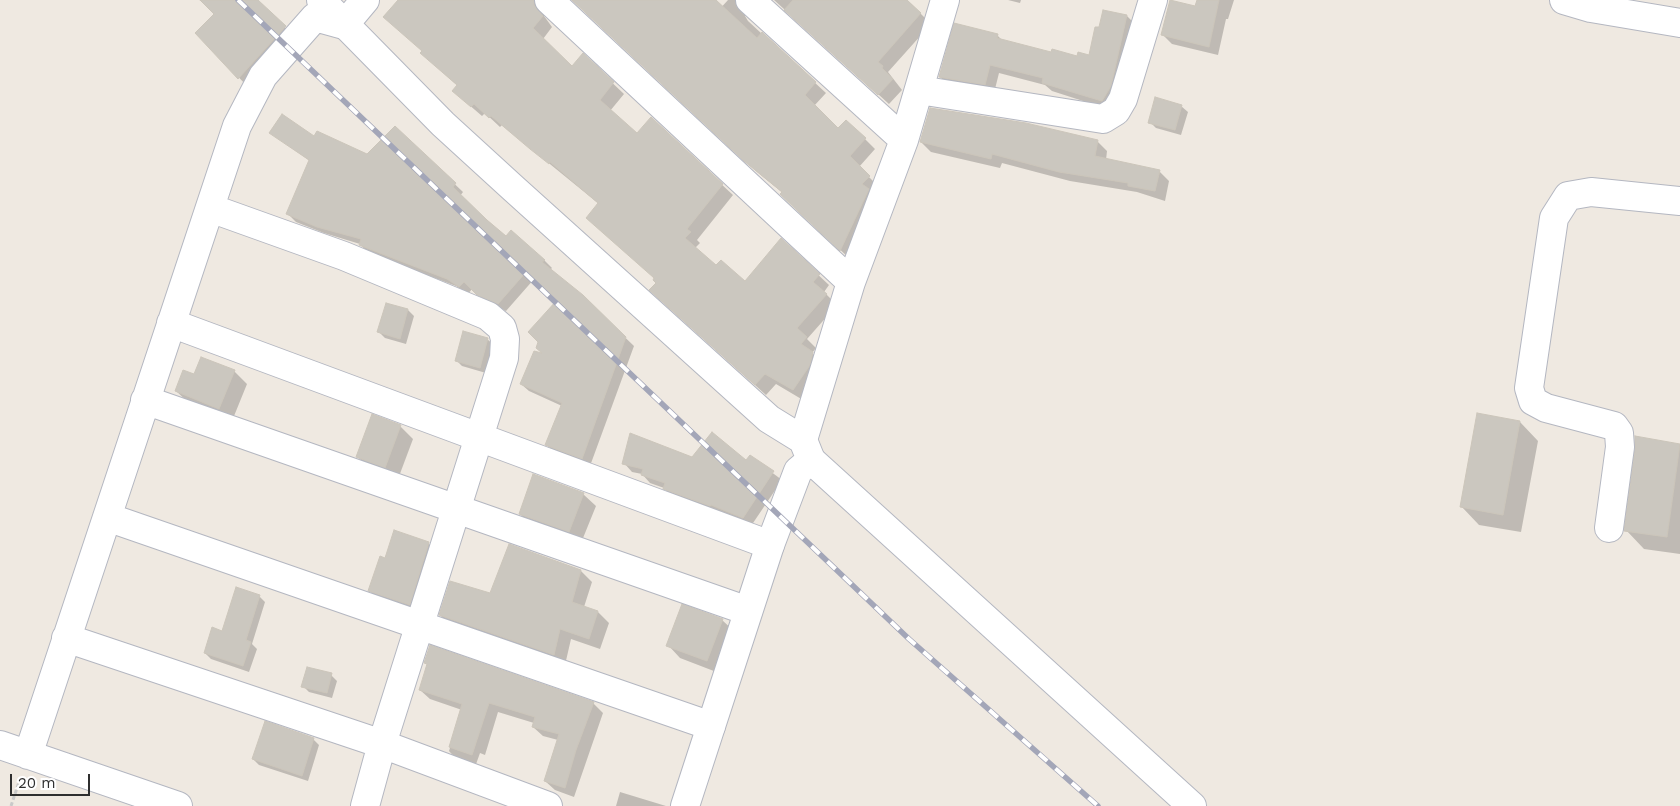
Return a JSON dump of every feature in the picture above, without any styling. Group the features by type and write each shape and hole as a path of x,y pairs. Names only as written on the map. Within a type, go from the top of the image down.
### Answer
{"street":[{"path":"321,0 443,124 769,419 807,450 1192,806"},
{"path":"344,24 365,0"},
{"path":"549,0 851,282"},
{"path":"750,0 904,140"},
{"path":"685,806 770,544 807,450 851,282 904,140 945,0"},
{"path":"919,90 1102,119 1116,112 1123,99 1154,0"},
{"path":"1564,0 1680,23"},
{"path":"28,755 237,126 263,76 315,17 344,24"},
{"path":"1609,528 1620,447 1619,433 1614,426 1599,420 1546,408 1533,401 1529,388 1554,218 1568,196 1591,192 1680,201"},
{"path":"210,208 344,256 488,316 502,328 505,339 504,358 382,744 365,806"},
{"path":"171,323 770,544"},
{"path":"145,400 748,612"},
{"path":"107,517 711,726"},
{"path":"66,638 382,744 548,806"},
{"path":"0,745 178,806"}],"building":[{"path":"200,0 258,0 286,26 238,79 195,33 214,14"},
{"path":"398,0 534,0 534,5 543,16 533,28 572,66 583,53 614,82 600,100 637,133 651,117 723,184 687,229 691,232 685,238 716,265 721,260 745,281 781,238 820,274 813,282 827,294 797,328 807,337 801,344 813,352 810,365 793,390 765,374 755,385 649,290 656,283 653,280 654,278 586,218 598,203 550,162 549,164 491,116 489,118 474,104 471,107 452,91 457,85 383,17"},
{"path":"572,0 716,0 757,38 762,32 816,82 805,95 838,128 846,120 866,138 850,156 870,176 862,184 869,189 840,251 780,194 782,192 744,161"},
{"path":"793,0 907,0 921,13 878,62 893,79 878,95 784,10"},
{"path":"1170,0 1195,6 1197,0 1219,0 1209,47 1161,35"},
{"path":"1103,10 1127,15 1111,86 1102,101 1042,83 1043,78 990,65 985,85 939,77 954,23 998,34 997,38 1051,52 1052,49 1077,56 1078,52 1089,55 1095,27 1099,27"},
{"path":"1155,97 1182,105 1175,130 1148,123"},
{"path":"930,108 1026,123 1098,140 1095,156 1160,170 1155,191 1128,186 1128,183 1059,172 992,154 991,159 920,142"},
{"path":"282,114 314,136 317,131 367,154 395,126 456,183 453,187 487,220 506,236 511,230 545,260 542,262 583,295 626,337 582,459 545,445 562,403 520,384 534,351 542,353 536,348 538,342 528,332 557,300 526,272 498,304 477,295 464,282 459,287 447,279 359,245 361,239 317,227 286,214 309,160 269,133"},
{"path":"386,303 408,309 400,339 377,332"},
{"path":"463,331 488,338 480,368 455,361"},
{"path":"201,357 235,370 219,409 175,391 183,370 194,374"},
{"path":"1477,413 1520,421 1503,515 1460,507"},
{"path":"372,414 401,425 385,468 356,457"},
{"path":"712,432 746,460 750,455 774,471 743,518 663,489 665,483 641,475 643,469 622,464 630,433 692,457"},
{"path":"1635,436 1680,444 1667,537 1624,531"},
{"path":"533,474 584,493 569,532 519,514"},
{"path":"394,530 429,542 410,605 368,591 380,556 385,558"},
{"path":"509,544 581,570 572,602 598,611 589,639 560,629 554,655 439,615 450,581 490,593"},
{"path":"236,587 260,595 246,640 251,642 243,666 204,653 212,627 222,631"},
{"path":"682,604 723,619 707,661 666,646"},
{"path":"430,645 594,702 576,750 565,788 544,781 559,734 532,727 535,717 489,703 472,755 449,747 462,704 419,690 427,664 424,663"},
{"path":"307,667 332,673 327,693 301,687"},
{"path":"265,721 314,738 302,776 252,759"}],"railway":[{"path":"238,0 909,639 1098,806"}]}
